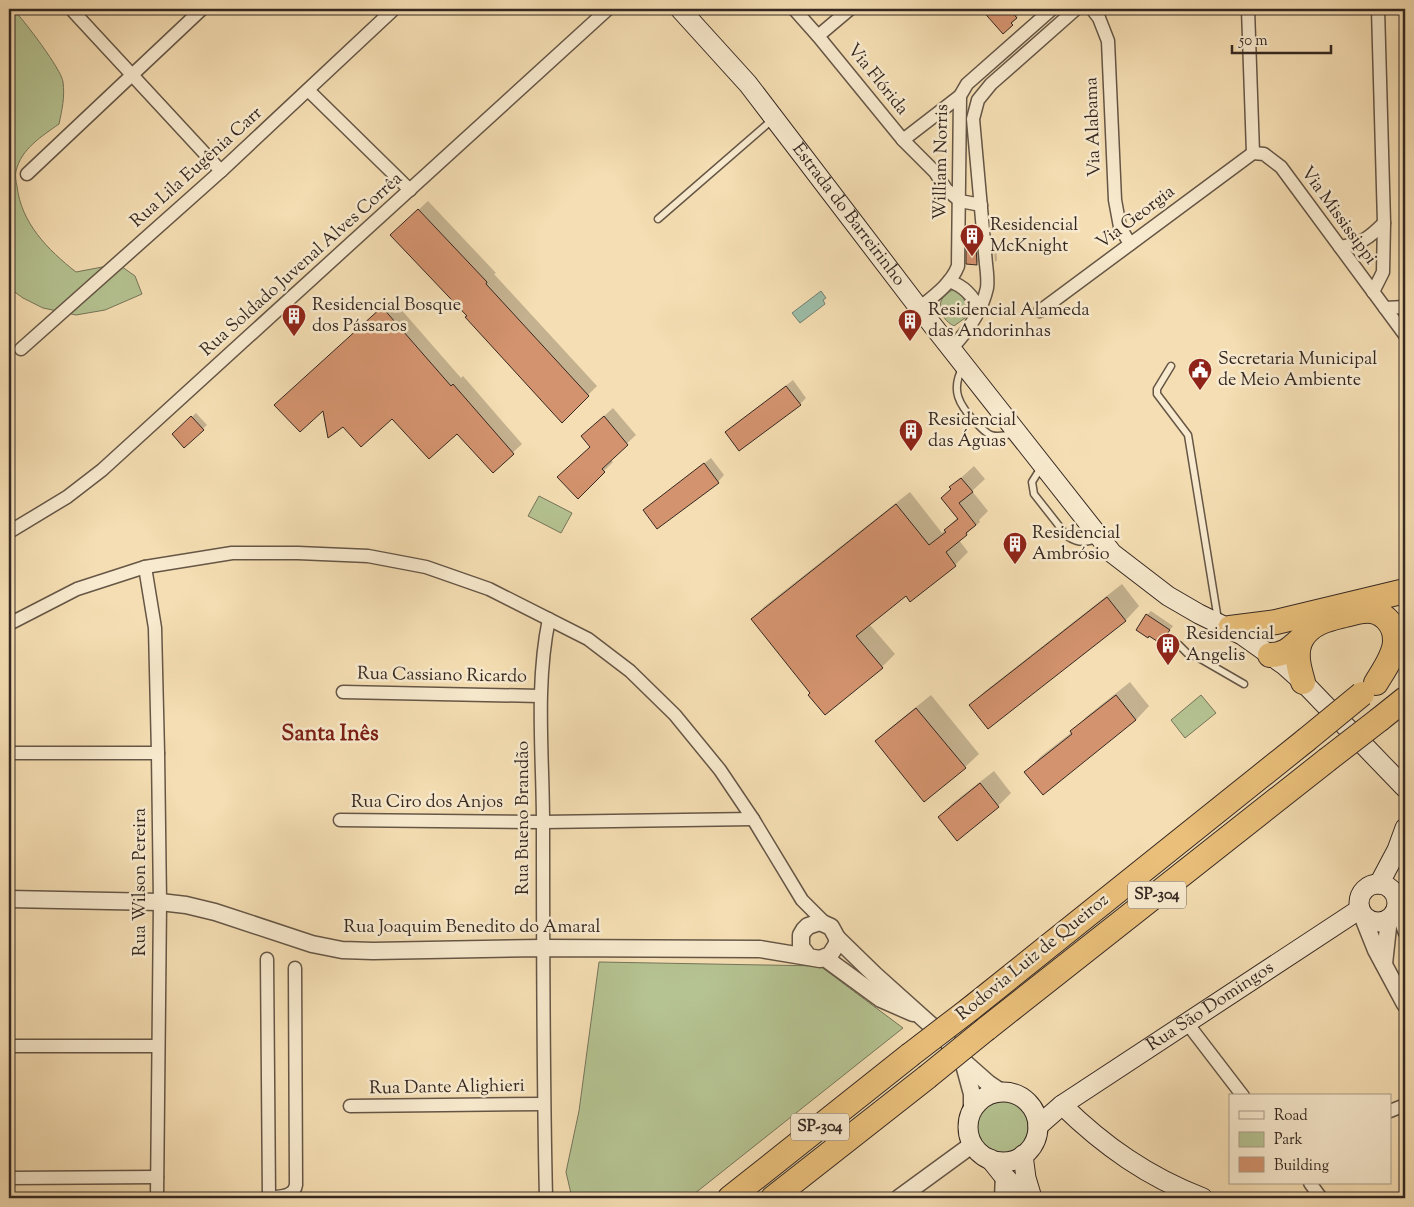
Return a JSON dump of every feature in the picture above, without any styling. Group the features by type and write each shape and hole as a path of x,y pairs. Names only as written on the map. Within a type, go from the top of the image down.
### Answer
{"highway":[{"path":"1224,626 1276,622 1405,591"},
{"path":"1276,622 1267,629 1263,636 1267,652 1279,655 1287,652 1312,627 1324,620 1365,611 1384,616 1394,632 1395,642 1389,661 1369,689"},
{"path":"1302,638 1298,650 1298,663 1303,682"},
{"name":"Rodovia Luiz de Queiroz","path":"730,1198 970,1009 1405,659"},
{"name":"Rodovia Luiz de Queiroz","path":"773,1198 1405,699"}],"main road":[{"name":"Estrada do Barreirinho","path":"680,9 748,84 951,350 1112,553 1168,596 1267,652 1303,682 1405,788"},
{"path":"1379,884 1397,850 1405,828"},
{"path":"1373,884 1390,888 1396,902 1384,921 1372,921 1361,912 1358,903 1363,891 1373,884"},
{"name":"Rua São Domingos","path":"1038,1126 1062,1105 1361,912"},
{"path":"990,1159 1001,1161 1013,1160 1023,1155 1031,1147 1036,1137 1038,1126 1036,1115 1031,1105 1022,1097 1012,1093 1000,1092 980,1101 972,1110 969,1121 969,1133 973,1144 980,1153 990,1159 1002,1174 1026,1196"},
{"path":"1031,1105 1062,1105 1114,1151 1150,1174 1203,1198"},
{"path":"1023,1155 1026,1196"}],"street":[{"path":"71,9 221,172"},
{"path":"27,174 202,9"},
{"name":"Rua Lila Eugênia Carr","path":"21,349 221,172 394,9"},
{"name":"Rua Soldado Juvenal Alves Corrêa","path":"9,532 67,498 102,470 608,9"},
{"name":"Via Flórida","path":"794,9 903,140 935,172 946,189 960,201"},
{"path":"818,36 850,9"},
{"name":"William Norris","path":"949,281 958,266 960,96 967,84 1052,9"},
{"name":"William Norris","path":"951,350 960,340 979,310 987,288 973,119 978,100 991,84 1076,9"},
{"name":"Via Alabama","path":"1092,9 1099,18 1108,41 1114,200 1120,227 1130,244"},
{"path":"1248,9 1253,153"},
{"path":"1373,292 1383,272 1384,223 1378,9"},
{"path":"308,90 410,190"},
{"path":"903,140 960,96"},
{"name":"Via Georgia","path":"1040,312 1253,153"},
{"name":"Via Mississippi","path":"1253,153 1264,154 1281,167 1405,334"},
{"path":"935,172 978,175"},
{"path":"960,201 980,205"},
{"path":"1340,248 1369,238 1384,223"},
{"path":"919,308 949,281 958,284 969,293 979,310"},
{"path":"1385,308 1405,307"},
{"path":"9,624 77,589 145,567 232,553 368,556 435,570 489,589 588,639 630,671 668,709 720,770 753,819 802,900 831,927 837,938 943,1036 963,1062 1000,1092"},
{"name":"Rua Wilson Pereira","path":"145,567 155,628 158,753 160,902 157,1198"},
{"name":"Rua Bueno Brandão","path":"546,1198 543,1104 543,822 540,696 544,644 549,619"},
{"name":"Rua Cassiano Ricardo","path":"343,692 540,696"},
{"path":"9,753 158,753"},
{"name":"Rua Ciro dos Anjos","path":"340,820 543,822 753,819"},
{"name":"Rua Joaquim Benedito do Amaral","path":"9,899 160,902 186,905 215,912 312,944 342,950 760,948 808,956"},
{"path":"802,900 803,932 801,946 808,956 825,958 881,999 918,1014"},
{"path":"1396,902 1405,933"},
{"path":"1384,964 1396,902"},
{"path":"1361,912 1373,942 1405,1004"},
{"path":"803,932 814,923 826,924"},
{"name":"Rua Joaquim Benedito do Amaral","path":"760,948 803,932"},
{"path":"825,958 835,950 837,938"},
{"path":"267,959 270,1198 291,1194 295,1190 296,1185 295,968"},
{"path":"1187,1023 1241,1094"},
{"path":"9,1046 158,1046"},
{"path":"963,1062 972,1094 972,1110"},
{"name":"Rua Dante Alighieri","path":"350,1106 543,1104"},
{"path":"1392,1110 1405,1105"},
{"path":"899,1198 973,1144"},
{"path":"1001,1198 1002,1174"},
{"path":"9,1178 158,1177"}],"lane":[{"path":"658,219 775,118"},
{"path":"964,366 958,376 957,394 973,420 990,435 1000,436 1017,433"},
{"path":"1171,366 1157,389 1157,394 1188,435 1224,626"},
{"path":"1042,465 1033,477 1032,490 1067,536 1072,540 1083,542 1099,537"},
{"path":"1179,645 1188,654 1199,658 1244,684"}],"green space":[{"path":"9,9 13,9 33,33 56,67 64,88 59,124 27,150 22,156 16,171 24,212 30,224 46,245 76,272 118,264 135,276 142,294 105,310 76,315 43,308 23,298 9,288"},
{"path":"953,290 961,293 966,309 965,318 954,326 944,318 940,308 943,297"},
{"path":"539,496 572,513 561,533 528,516"},
{"path":"1201,695 1216,713 1185,738 1171,720"},
{"path":"599,962 820,966 903,1028 689,1198 572,1198 566,1172 579,1111"},
{"path":"1002,1101 1016,1105 1024,1113 1028,1127 1024,1141 1016,1149 1002,1153 988,1149 980,1141 976,1127 980,1113 988,1105"}],"shaded area":[{"path":"821,291 826,298 823,300 825,304 800,323 792,313"}],"building":[{"path":"981,9 1009,9 1017,18 1011,23 1013,25 1003,34"},
{"path":"418,209 487,282 486,284 589,396 562,423 465,317 467,316 390,235"},
{"name":"Residencial McKnight","path":"969,240 976,246 977,265 966,264 966,248"},
{"path":"382,307 514,454 493,473 457,434 429,459 392,419 361,447 343,427 328,438 323,411 300,432 274,405"},
{"path":"786,386 801,405 739,451 725,432"},
{"path":"191,416 204,430 184,448 172,434"},
{"path":"604,416 628,445 602,469 605,472 578,499 557,477 590,447 581,436"},
{"path":"704,463 719,483 657,529 643,510"},
{"path":"961,478 973,492 959,503 976,525 946,552 956,566 910,602 906,596 856,636 883,668 825,715 808,695 810,693 751,619 896,504 929,545 946,532 944,530 958,519 941,498 951,489 949,487"},
{"path":"1107,597 1126,621 988,729 969,705"},
{"path":"1146,614 1170,630 1160,643 1136,630"},
{"path":"1116,695 1136,720 1043,795 1024,772 1072,734 1070,731"},
{"path":"916,708 966,768 924,802 875,741"},
{"path":"980,783 999,807 957,841 938,817"}],"place":[{"name":"Residencial McKnight","path":"972,257"},
{"name":"Residencial Bosque dos Pássaros","path":"294,337"},
{"name":"Residencial Alameda das Andorinhas","path":"910,342"},
{"name":"Secretaria Municipal de Meio Ambiente","path":"1200,391"},
{"name":"Residencial das Águas","path":"911,452"},
{"name":"Residencial Ambrósio","path":"1015,565"},
{"name":"Residencial Angelis","path":"1168,666"}],"district":[{"name":"Santa Inês","path":"330,735"}]}
